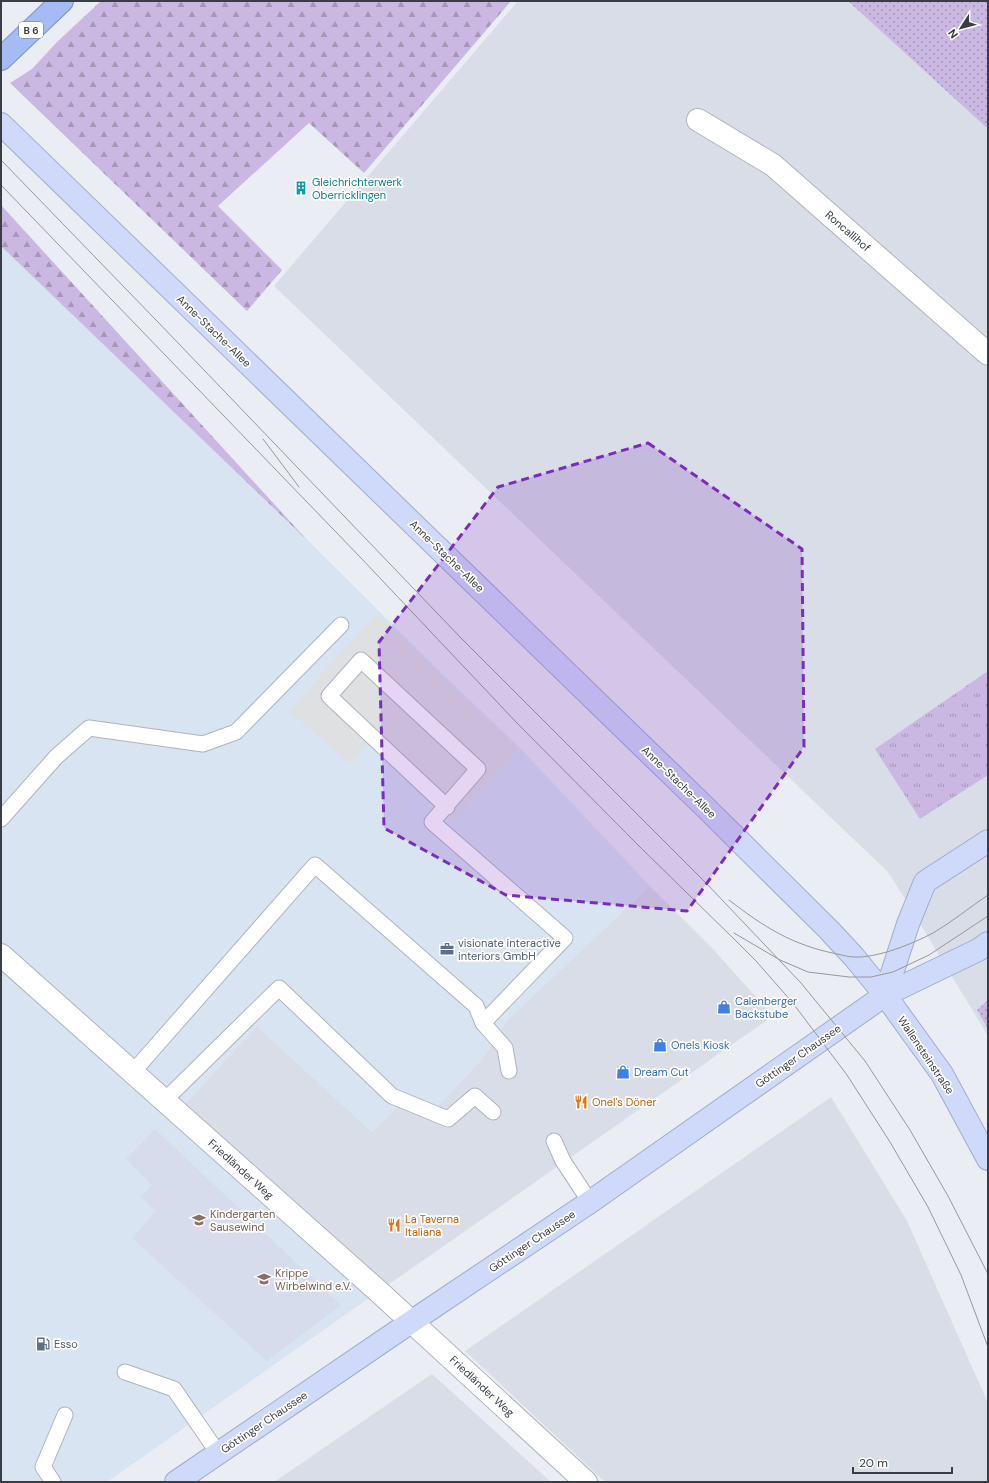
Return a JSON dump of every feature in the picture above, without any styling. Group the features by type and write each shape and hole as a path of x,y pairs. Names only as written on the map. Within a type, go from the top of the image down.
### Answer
{"main road":[{"name":"B 6","path":"1,59 62,1"}],"street":[{"name":"Roncallihof","path":"698,120 773,165 988,354"},
{"name":"Anne-Stache-Allee","path":"1,124 705,806 829,930 854,957 885,995"},
{"path":"885,995 908,924 925,882 988,841"},
{"name":"Göttinger Chaussee","path":"176,1482 590,1202 885,995 978,950 988,943"},
{"name":"Friedländer Weg","path":"1,955 378,1291 586,1482"},
{"name":"Wallensteinstraße","path":"885,995 942,1074 988,1159"}],"lane":[{"path":"1,819 56,757 88,728 203,744 236,732 341,625"},
{"path":"446,807 329,696 361,660 478,770 446,807 432,822 565,938 483,1023"},
{"path":"133,1072 315,865 476,1006 483,1023 505,1048 509,1071"},
{"path":"164,1101 279,988 392,1096 448,1119 475,1096 493,1112"},
{"path":"554,1141 563,1161 590,1202"},
{"path":"125,1372 174,1389 218,1453"},
{"path":"53,1482 43,1467 65,1415"}],"highlighted area":[{"path":"648,443 802,549 804,747 687,911 506,895 384,828 379,642 498,487"}],"shaded area":[{"path":"518,1 848,1 988,129 988,1036 888,872 274,286"},
{"path":"1,245 205,438 433,665 520,748 650,886 507,1020 483,1058 435,1109 396,1108 372,1132 257,1026 173,1117 372,1296 107,1482 1,1482"},
{"path":"377,613 430,666 519,749 453,820 370,742 350,764 289,711"},
{"path":"650,886 711,947 773,1016 372,1296 173,1117 257,1026 372,1132 396,1108 435,1109 483,1058 507,1020"},
{"path":"831,1097 907,1221 988,1403 988,1482 605,1482 465,1351"},
{"path":"155,1129 341,1305 267,1361 132,1238 156,1211 141,1197 152,1185 126,1159"},
{"path":"432,1374 551,1482 274,1482"}],"green space":[{"path":"101,1 511,1 364,173 309,123 218,206 282,270 247,311 10,83 32,69 57,42"},
{"path":"848,1 988,1 988,129"},
{"path":"1,205 307,540 1,246"},
{"path":"988,671 988,775 920,819 875,749"},
{"path":"988,1000 988,1029 977,1010"}],"tram line":[{"path":"1,160 461,638 706,883 801,983 865,1061 910,1130 948,1196 988,1274"},
{"path":"1,185 361,558 516,722 756,961 792,1002 847,1075 890,1142 928,1207 961,1275 988,1347"},
{"path":"263,439 299,487"},
{"path":"729,900 767,927 806,946 846,956 863,957 884,953 925,937 947,924 988,895"},
{"path":"734,933 780,960 808,972 849,977 871,977 893,972 929,955 988,916"}],"place":[{"name":"Gleichrichterwerk Oberricklingen","path":"301,188"},
{"name":"visionate interactive interiors GmbH","path":"447,949"},
{"name":"Calenberger Backstube","path":"724,1007"},
{"name":"Onels Kiosk","path":"660,1045"},
{"name":"Dream Cut","path":"623,1072"},
{"name":"Onel's Döner","path":"581,1102"},
{"name":"Kindergarten Sausewind","path":"199,1220"},
{"name":"La Taverna Italiana","path":"394,1225"},
{"name":"Krippe Wirbelwind e.V.","path":"264,1279"},
{"name":"Esso","path":"43,1344"}]}
